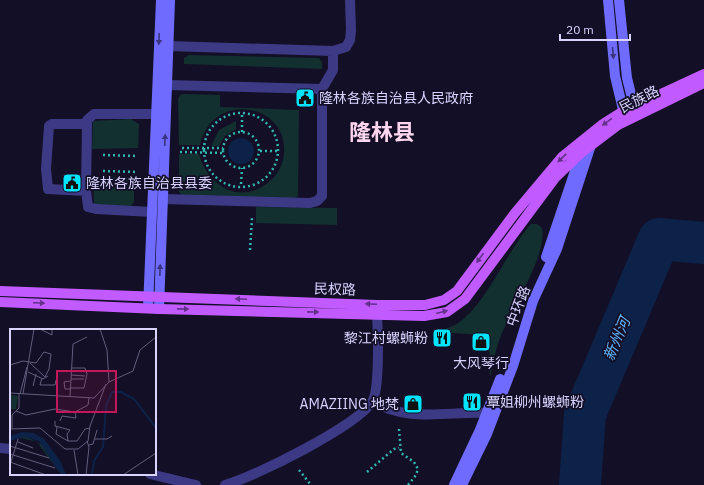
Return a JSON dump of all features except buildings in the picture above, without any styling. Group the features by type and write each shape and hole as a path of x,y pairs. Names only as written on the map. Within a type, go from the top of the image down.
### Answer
{"main road":[{"name":"民族路","path":"635,111 704,74"},
{"name":"民族路","path":"592,133 635,111 704,83"},
{"name":"民族路","path":"591,146 624,116"},
{"name":"民权路","path":"0,291 378,304 426,304 444,300 457,291 506,224 545,176 562,157 580,141 592,133"},
{"name":"民权路","path":"0,302 159,309 424,316 447,312 465,300 555,178 581,153 591,146"}],"street":[{"path":"148,308 161,0"},
{"path":"159,309 170,0"},
{"path":"168,46 333,51 346,47 350,40 350,0"},
{"path":"608,0 615,76 624,116"},
{"path":"619,0 627,78 635,111"},
{"path":"163,199 310,203 318,200 322,196 322,89 333,70 333,51"},
{"path":"167,85 322,89"},
{"path":"152,212 92,209 87,203 87,120 94,114 156,114"},
{"path":"86,191 48,189 46,169 49,126 52,124 87,124"},
{"name":"中环路","path":"462,485 486,434 513,366 534,301 558,249 591,146 592,133"},
{"name":"中环路","path":"454,485 487,413 528,300 551,247 581,153 580,141"},
{"path":"225,485 268,467 319,440 359,416 373,401 376,379 378,314"},
{"path":"373,401 382,407 400,414 487,413"},
{"path":"0,448 10,449"},
{"path":"154,475 196,485"}],"path":[{"path":"242,114 242,132"},
{"path":"242,114 261,119 268,126 274,133 278,151 276,162 265,178 257,184 241,187 228,185 215,176 207,163 205,148 209,132 217,123 226,117 242,114"},
{"path":"242,132 247,133 256,140 260,151 256,161 247,168 232,166 223,153 223,148 232,135 242,132"},
{"path":"179,148 223,148"},
{"path":"260,151 278,151"},
{"path":"173,152 223,153"},
{"path":"241,187 242,168"},
{"path":"250,250 253,202"},
{"path":"400,414 399,448 401,453 417,465 416,475 408,485"},
{"path":"367,472 394,449 399,448"}],"green space":[{"path":"189,55 319,58 322,62 322,69 184,64 184,58"},
{"path":"180,95 220,95 220,107 299,110 298,196 295,198 182,195 179,192 179,154 199,154 202,163 213,180 229,190 238,192 248,192 262,187 277,173 283,160 283,141 277,126 265,116 251,110 235,110 220,115 208,127 200,145 179,145 178,99"},
{"path":"131,119 139,124 138,148 92,149 93,121"},
{"path":"236,121 236,129 225,136 219,146 211,146 219,130"},
{"path":"93,177 134,177 134,202 131,206 94,205"},
{"path":"256,207 337,208 337,225 256,223"},
{"path":"531,224 537,224 542,228 542,239 539,253 534,268 500,338 490,377 489,335 431,332 455,325 466,317 486,292 513,248"}],"water":[{"path":"241,138 250,142 254,151 250,160 241,164 232,160 228,151 232,142"}],"waterway":[{"name":"新州河","path":"580,485 585,414 659,239 704,243"}],"place":[{"name":"隆林各族自治县人民政府","path":"305,98"},
{"name":"隆林各族自治县县委","path":"72,183"},
{"name":"黎江村螺蛳粉","path":"442,338"},
{"name":"大风琴行","path":"481,342"},
{"name":"覃姐柳州螺蛳粉","path":"472,402"},
{"name":"AMAZIING 地梵","path":"413,404"}],"district":[{"name":"隆林县","path":"382,132"}]}
